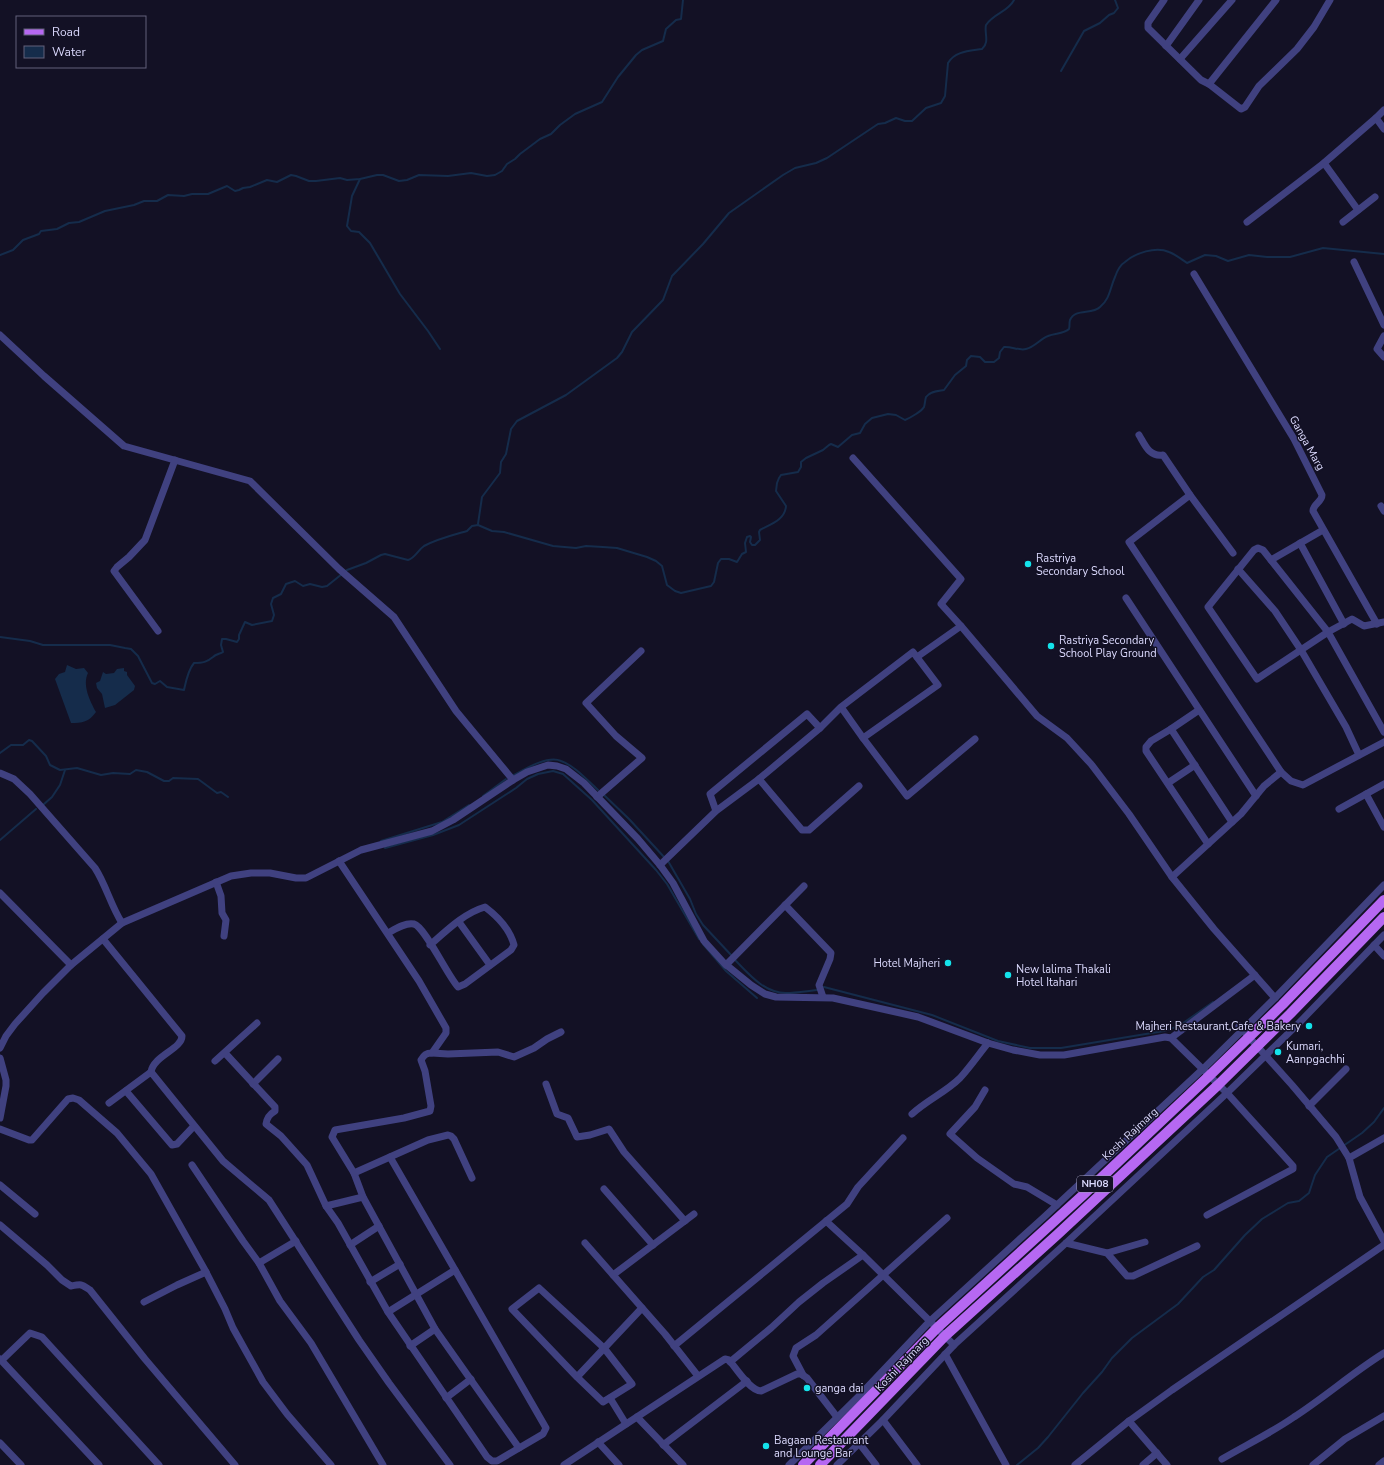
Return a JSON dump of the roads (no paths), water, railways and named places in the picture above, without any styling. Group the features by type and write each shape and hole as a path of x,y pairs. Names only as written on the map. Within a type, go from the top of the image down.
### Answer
{"main road":[{"name":"Koshi Rajmarg","path":"803,1465 821,1440 933,1324 1088,1190 1206,1073 1243,1031 1287,1000 1384,900"},
{"name":"Koshi Rajmarg","path":"820,1465 945,1336 1058,1234 1218,1085 1290,1014 1384,916"}],"street":[{"path":"1164,0 1147,26 1201,80 1209,84 1239,108 1244,108 1259,86 1297,49 1330,0"},
{"path":"1166,46 1199,0"},
{"path":"1180,59 1232,0"},
{"path":"1209,84 1276,0"},
{"path":"1247,222 1324,163 1384,110"},
{"path":"1376,118 1384,129"},
{"path":"1324,163 1358,210"},
{"path":"1343,222 1375,197"},
{"path":"1354,262 1384,325"},
{"name":"Ganga Marg","path":"1194,274 1294,439 1322,495 1321,500 1315,506 1313,511 1323,530 1382,625"},
{"path":"0,335 44,376 124,446 250,481 342,571 394,617 456,711 513,780"},
{"path":"1384,336 1377,349 1384,357"},
{"path":"1139,435 1150,452 1157,456 1163,455 1233,553"},
{"path":"852,458 961,578 941,604 1037,716 1067,738 1091,764 1129,814 1172,877 1214,929 1275,998"},
{"path":"158,631 114,571 145,540 175,460"},
{"path":"1190,494 1129,542 1281,772 1291,781 1303,785 1384,742"},
{"path":"1271,560 1323,530"},
{"path":"1300,543 1344,624"},
{"path":"1382,625 1364,626 1352,619 1328,632 1257,679 1208,607 1254,550 1258,548 1263,550 1328,632 1384,732"},
{"path":"1238,569 1275,611 1301,650 1346,727 1359,755"},
{"path":"1126,598 1256,796"},
{"path":"917,657 961,626"},
{"path":"597,796 642,758 616,736 586,704 641,651"},
{"path":"660,865 716,812 759,779 820,728 841,707 913,652 938,685 863,738"},
{"path":"841,707 907,796 976,739"},
{"path":"1199,710 1151,741 1146,747 1146,751 1208,844"},
{"path":"716,812 710,794 807,714 820,728"},
{"path":"1171,729 1232,822"},
{"path":"0,1048 6,1036 15,1024 71,965 122,923 231,876 251,872 306,878 361,850 432,831 453,820 527,772 548,765 557,766 566,769 575,776 597,796 638,839 660,865 681,897 704,941 726,965 765,994 776,997 833,998 918,1017 988,1043 1040,1055 1064,1055 1165,1037 1171,1038 1227,1093 1293,1166 1293,1169 1207,1215"},
{"path":"1168,783 1195,765"},
{"path":"1172,877 1232,822 1264,786 1281,772"},
{"path":"0,773 14,779 95,868 103,880 122,923"},
{"path":"759,779 802,830 809,830 859,786"},
{"path":"1339,809 1384,784"},
{"path":"1366,794 1384,826"},
{"path":"339,861 420,981 446,1028 446,1033 432,1053"},
{"path":"216,882 221,896 222,913 226,920 224,936"},
{"path":"1384,885 1243,1031 1266,1055 1339,1142 1349,1158 1360,1197 1384,1241"},
{"path":"726,965 804,886"},
{"path":"0,893 71,965"},
{"path":"785,905 831,953 819,985 823,997"},
{"path":"388,933 410,923 421,928 430,945 448,974 458,987 465,984 490,964 511,950 514,945 505,928 485,907 476,910 430,945"},
{"path":"459,922 490,964"},
{"path":"821,1440 840,1464 954,1345 1227,1093 1384,935"},
{"path":"103,939 182,1036 181,1041 154,1063 151,1072 109,1102"},
{"path":"1374,945 1384,956"},
{"path":"1171,1038 1255,975"},
{"path":"215,1061 257,1023"},
{"path":"519,1448 435,1329 363,1197 354,1173 332,1137 333,1133 338,1130 428,1112 431,1106 425,1071 421,1060 426,1053 448,1054 498,1052 514,1057 534,1048 561,1032"},
{"path":"912,1114 920,1106 945,1090 960,1078 988,1043"},
{"path":"225,1053 274,1107 275,1111 270,1114 266,1124 281,1136 307,1165 326,1206 388,1312 487,1457 497,1463 543,1434 546,1428 390,1157"},
{"path":"0,1058 6,1080 6,1086 0,1118"},
{"path":"253,1084 278,1059"},
{"path":"1309,1106 1346,1070"},
{"path":"151,1072 223,1161 269,1200 363,1346 450,1465"},
{"path":"789,1465 821,1440 837,1417 1057,1205 1206,1073"},
{"path":"546,1084 557,1114 568,1118 577,1137 590,1135 609,1129 624,1152 685,1221"},
{"path":"985,1090 974,1107 950,1134 977,1158 1014,1184 1027,1187 1057,1205"},
{"path":"126,1091 172,1146 177,1144 194,1126"},
{"path":"0,1129 32,1140 68,1099 73,1098 79,1100 117,1133 151,1174 206,1272 233,1328 263,1382 287,1414 331,1465"},
{"path":"354,1173 428,1140 443,1136 451,1136 454,1138 472,1178"},
{"path":"674,1346 847,1204 858,1187 903,1138"},
{"path":"1349,1158 1384,1138"},
{"path":"192,1164 243,1241 260,1263 280,1301 311,1343 383,1465"},
{"path":"0,1185 35,1214"},
{"path":"604,1189 653,1245"},
{"path":"326,1206 363,1197"},
{"path":"613,1275 694,1214"},
{"path":"837,1417 807,1378 803,1375 793,1356 796,1348 816,1335 947,1218"},
{"path":"826,1221 863,1255 954,1345"},
{"path":"0,1225 48,1265 66,1283 71,1286 80,1284 84,1285 90,1290 145,1360 235,1465"},
{"path":"350,1245 379,1226"},
{"path":"260,1263 296,1241"},
{"path":"1066,1243 1107,1253 1145,1242"},
{"path":"585,1243 642,1308 698,1376"},
{"path":"1075,1465 1128,1421 1384,1245"},
{"path":"1107,1253 1127,1276 1133,1276 1197,1246"},
{"path":"730,1362 823,1283 863,1255"},
{"path":"370,1282 400,1264"},
{"path":"388,1312 455,1270"},
{"path":"144,1302 206,1272"},
{"path":"539,1288 604,1348 632,1384 603,1402 577,1377 512,1309 539,1288"},
{"path":"577,1377 642,1308"},
{"path":"410,1346 435,1329"},
{"path":"99,1465 1,1360 30,1333 42,1337 160,1465"},
{"path":"945,1354 1006,1465"},
{"path":"1222,1459 1293,1418 1363,1366 1384,1354"},
{"path":"564,1465 724,1359 727,1359 730,1362 755,1390 761,1391 797,1374 803,1375"},
{"path":"446,1398 471,1379"},
{"path":"663,1445 747,1381"},
{"path":"610,1398 626,1424"},
{"path":"1313,1465 1345,1439 1384,1416"},
{"path":"637,1417 683,1465"},
{"path":"883,1420 917,1465"},
{"path":"1128,1421 1167,1465"},
{"path":"598,1442 619,1465"},
{"path":"0,1443 20,1465"},
{"path":"859,1443 876,1465"},
{"path":"1143,1465 1157,1453"},
{"path":"1379,1465 1384,1461"}],"water":[{"path":"67,665 76,669 84,668 88,673 86,678 86,688 96,712 91,718 82,722 71,723 55,679 59,674 65,672"},
{"path":"124,668 124,671 127,672 127,675 135,686 134,690 115,705 105,708 102,694 97,688 96,683 100,681 103,672 106,674 114,673 117,669"}],"waterway":[{"path":"0,255 13,250 23,240 39,234 41,231 57,229 69,223 79,222 105,211 134,205 144,201 157,201 168,195 184,196 192,194 208,194 227,186 235,191 267,180 277,182 291,175 309,181 340,178 347,180 360,179 377,175 383,175 399,181 407,180 419,175 448,176 471,173 487,176 495,175 502,171 507,164 520,154 540,139 551,134 575,114 602,102 618,77 636,55 642,50 663,41 666,29 676,20 681,19 683,0"},
{"path":"478,524 482,497 500,473 501,462 506,454 511,429 517,421 566,395 617,358 622,352 632,332 663,300 672,276 703,244 729,213 783,175 795,168 816,163 827,158 878,124 885,123 896,118 905,121 912,121 926,108 941,103 945,96 948,63 959,54 982,49 986,43 986,25 1008,7 1014,0"},
{"path":"1061,71 1084,31 1100,23 1109,15 1114,13 1118,8 1115,0"},
{"path":"360,179 352,196 347,226 351,231 359,232 370,243 400,294 440,349"},
{"path":"0,637 30,641 43,645 110,645 131,649 138,656 152,683 155,684 160,681 167,687 184,690 186,679 194,663 207,661 215,655 223,652 221,645 222,639 237,642 245,622 252,625 272,621 274,615 271,604 273,598 281,594 286,584 295,581 303,586 310,584 322,587 327,586 347,570 366,563 381,555 385,554 408,560 413,558 424,546 440,539 467,531 472,526 478,525 492,531 504,532 553,546 576,548 586,546 617,548 647,557 656,561 662,566 667,585 675,591 681,593 711,586 714,582 718,563 721,559 729,559 737,562 742,554 746,552 745,543 747,537 750,536 750,542 752,545 755,545 760,540 760,530 777,521 783,515 786,506 776,491 777,483 781,475 798,472 801,467 801,462 831,444 838,447 852,435 860,433 865,424 872,418 888,414 896,415 905,420 916,414 924,407 926,397 934,392 944,390 955,375 966,366 967,360 971,356 980,357 985,362 994,362 999,358 1000,352 1004,347 1026,349 1032,347 1048,336 1067,331 1069,329 1072,316 1093,311 1103,304 1108,297 1119,268 1123,263 1140,253 1152,250 1164,250 1174,254 1187,263 1205,255 1216,256 1228,261 1249,255 1290,257 1323,248 1384,254"},
{"path":"0,753 11,745 23,745 29,740 32,741 46,756 50,765 60,770 77,768 101,775 113,773 130,774 136,770 147,772 164,781 169,781 173,778 198,779 217,793 221,792 228,797"},
{"path":"514,775 543,761 556,760 571,766 598,790"},
{"path":"43,805 52,797 60,785 65,770"},
{"path":"385,848 433,835 459,825 516,788 527,779 538,774 553,771 563,774 592,800 656,870 667,884 699,939"},
{"path":"483,796 506,779"},
{"path":"604,795 629,819 664,857"},
{"path":"381,841 442,822 469,805"},
{"path":"0,840 36,809"},
{"path":"668,861 703,925 732,956"},
{"path":"703,944 726,971 757,998"},
{"path":"735,960 751,977 771,990 786,993 817,990"},
{"path":"824,987 932,1015 998,1041 1030,1048 1061,1048 1164,1031 1179,1026 1213,1002"},
{"path":"1017,1465 1038,1448 1048,1437 1112,1358 1132,1338 1178,1304 1203,1277 1214,1270 1245,1235 1262,1219 1288,1203 1299,1201 1309,1193 1315,1175 1327,1157 1362,1133 1374,1122 1384,1108"}],"place":[{"name":"Rastriya Secondary School","path":"1028,564"},
{"name":"Rastriya Secondary School Play Ground","path":"1051,646"},
{"name":"Hotel Majheri","path":"948,963"},
{"name":"New lalima Thakali Hotel Itahari","path":"1008,975"},
{"name":"Majheri Restaurant,Cafe & Bakery","path":"1309,1026"},
{"name":"Kumari, Aanpgachhi","path":"1278,1052"},
{"name":"ganga dai","path":"807,1388"},
{"name":"Bagaan Restaurant and Lounge Bar","path":"766,1446"}]}
